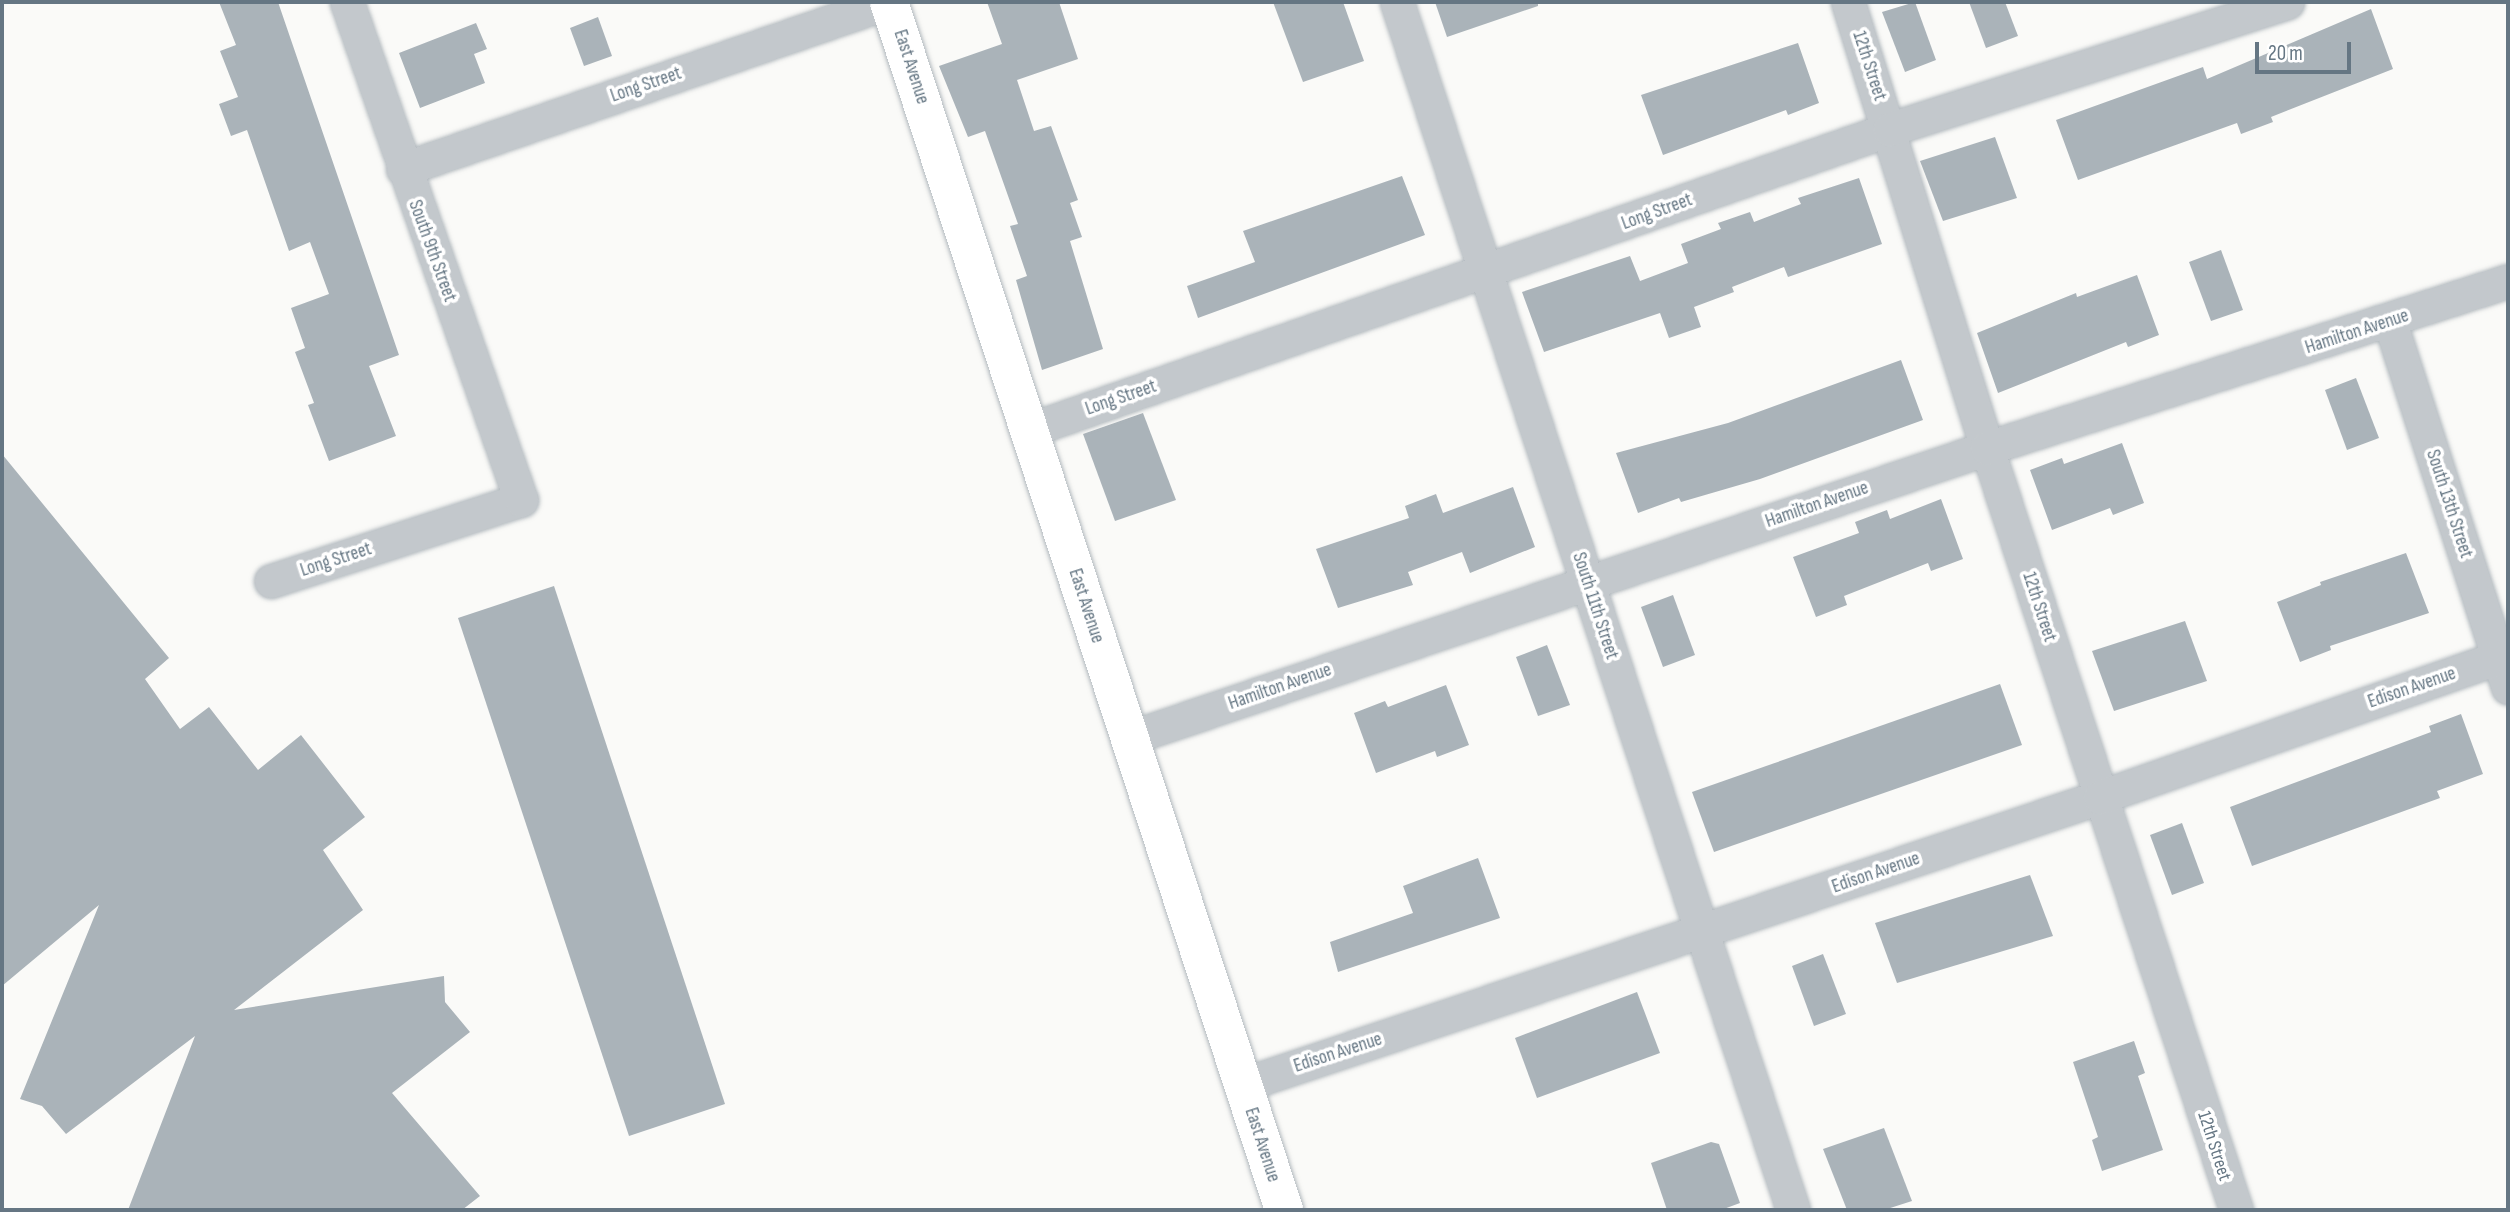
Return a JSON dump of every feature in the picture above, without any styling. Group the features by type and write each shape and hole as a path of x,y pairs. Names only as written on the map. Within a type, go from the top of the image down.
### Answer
{"street":[{"name":"South 9th Street","path":"347,2 403,169 521,500"},
{"name":"Long Street","path":"403,169 889,2"},
{"name":"East Avenue","path":"889,2 1283,1210"},
{"name":"South 11th Street","path":"1397,2 1793,1210"},
{"name":"12th Street","path":"1848,2 1890,129 1987,448 2235,1210"},
{"name":"Long Street","path":"1029,430 1486,274 1890,129 2286,2"},
{"name":"Hamilton Avenue","path":"1129,738 1987,448 2508,281"},
{"name":"South 13th Street","path":"2390,321 2505,666"},
{"name":"Long Street","path":"271,581 521,500"},
{"name":"Edison Avenue","path":"1242,1085 2100,797 2505,666"}],"building":[{"path":"219,2 278,2 399,355 369,366 396,436 329,461 308,405 314,403 295,352 305,348 291,308 329,294 310,242 289,251 247,130 231,136 219,104 238,97 220,51 236,45"},
{"path":"987,2 1059,2 1078,59 1017,80 1034,131 1051,126 1078,200 1070,203 1082,237 1070,241 1103,349 1042,370 1016,280 1027,276 1010,226 1018,224 985,131 968,137 939,66 1002,44"},
{"path":"1273,2 1343,2 1364,61 1303,82"},
{"path":"1435,2 1538,2 1538,6 1447,37"},
{"path":"1915,2 1936,60 1905,72 1882,12"},
{"path":"1969,2 2005,2 2018,36 1986,48"},
{"path":"2371,9 2393,69 2271,117 2273,122 2241,134 2237,123 2078,180 2056,120 2203,67 2207,79"},
{"path":"598,17 612,56 584,66 570,28"},
{"path":"476,23 487,49 474,54 485,83 420,108 399,53"},
{"path":"1798,43 1819,103 1788,115 1786,110 1663,155 1641,95"},
{"path":"1995,137 2017,198 1943,221 1920,161"},
{"path":"1402,176 1425,235 1198,318 1187,286 1255,262 1243,231"},
{"path":"1859,178 1882,244 1788,277 1784,267 1732,287 1734,292 1694,307 1701,327 1669,338 1660,313 1544,352 1522,292 1630,256 1640,281 1688,263 1681,244 1721,229 1718,223 1750,212 1754,222 1801,204 1798,198"},
{"path":"2221,250 2243,310 2211,321 2189,262"},
{"path":"2137,275 2159,335 2128,347 2126,342 1998,393 1977,333 2076,293 2077,297"},
{"path":"1901,360 1923,420 1760,479 1681,502 1679,498 1638,513 1616,453 1728,423"},
{"path":"2356,378 2379,438 2347,450 2325,390"},
{"path":"1143,413 1176,500 1115,521 1083,434"},
{"path":"2122,443 2144,503 2113,515 2110,508 2052,530 2030,470 2062,458 2064,464"},
{"path":"2,454 169,658 145,679 180,729 209,707 258,770 301,735 365,817 323,850 363,910 234,1010 444,976 445,1002 470,1032 392,1093 480,1196 462,1210 128,1210 195,1036 66,1134 42,1106 20,1099 99,905 2,986"},
{"path":"1513,487 1535,547 1470,573 1462,552 1408,572 1413,585 1338,608 1316,549 1409,518 1405,506 1436,494 1443,513"},
{"path":"1941,499 1963,559 1931,571 1928,563 1844,596 1847,605 1816,617 1793,557 1859,533 1855,522 1887,510 1890,519"},
{"path":"2406,553 2429,613 2330,646 2331,650 2300,662 2277,602 2321,585 2320,582"},
{"path":"554,586 725,1104 629,1136 458,618"},
{"path":"1673,595 1695,655 1663,667 1641,607"},
{"path":"2185,621 2207,681 2114,711 2092,651"},
{"path":"1547,645 1570,705 1538,716 1516,657"},
{"path":"2000,684 2022,745 1714,852 1692,792"},
{"path":"1446,685 1469,745 1437,757 1435,751 1376,773 1354,713 1385,701 1388,707"},
{"path":"2461,714 2483,774 2437,791 2440,798 2252,866 2230,807 2431,732 2429,726"},
{"path":"2182,823 2204,883 2172,895 2150,835"},
{"path":"1478,858 1500,918 1338,972 1330,942 1413,913 1403,886"},
{"path":"2030,875 2053,936 1897,983 1875,923"},
{"path":"1823,954 1846,1014 1814,1026 1792,966"},
{"path":"1637,992 1660,1053 1537,1098 1515,1038"},
{"path":"2134,1041 2145,1073 2138,1076 2163,1150 2102,1171 2092,1140 2098,1137 2073,1062"},
{"path":"1884,1128 1912,1201 1884,1210 1847,1210 1823,1149"},
{"path":"1711,1142 1719,1144 1740,1203 1721,1210 1667,1210 1651,1163"}]}
